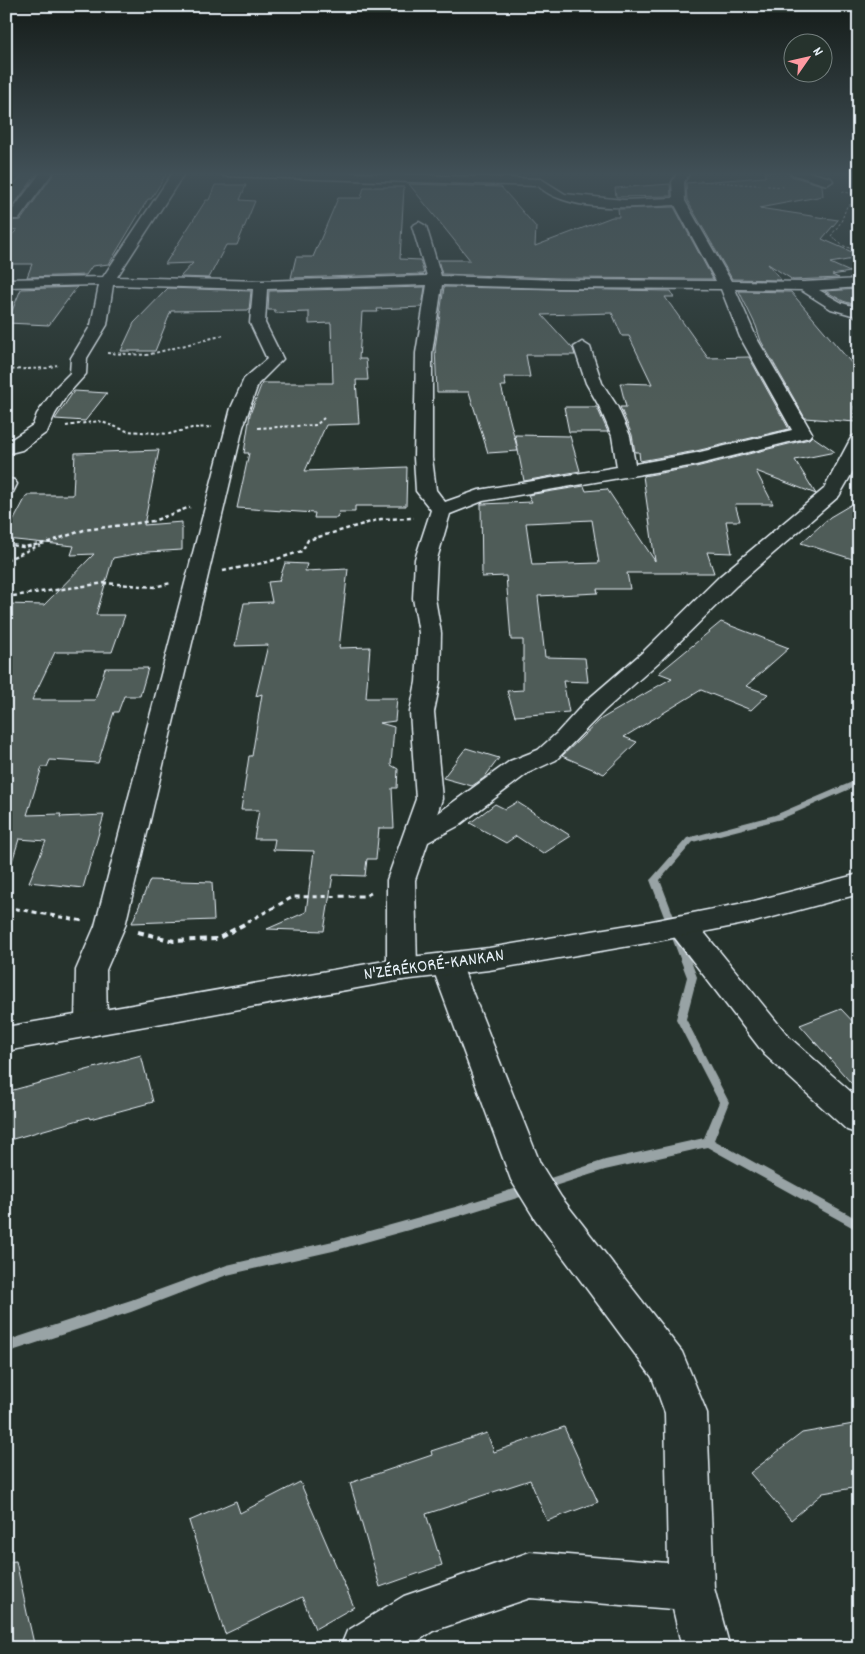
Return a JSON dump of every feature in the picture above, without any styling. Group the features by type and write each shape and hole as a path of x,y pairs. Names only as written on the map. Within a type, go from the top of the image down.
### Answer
{"main road":[{"path":"6,449 16,446 41,428 46,414 61,392 78,374 79,358 99,325 107,281 128,249"},
{"path":"426,249 435,280 424,353 423,458 426,491 441,510"},
{"path":"441,510 479,496 704,457 803,433 748,337 726,285 706,249"},
{"path":"6,283 107,281 261,285 435,280 558,284 804,286 859,283"},
{"path":"90,1024 91,970 110,926 234,427 246,391 255,378 267,370 275,359 268,342 262,335 256,312 261,285"},
{"path":"804,286 853,317"},
{"path":"582,347 594,383 608,406 621,436 627,470"},
{"path":"416,836 448,820 519,767 547,755 566,738 595,706 652,656 728,581 832,492 855,451 859,440"},
{"path":"402,969 401,880 429,799 422,712 428,682 430,633 424,598 426,569 441,510"},
{"name":"N'ZÉRÉKORÉ-KANKAN","path":"6,1039 402,969 447,966 683,927 810,899 859,884"},
{"path":"683,927 777,1046 859,1120"},
{"path":"447,966 524,1168 548,1208 668,1366 686,1413 691,1588 706,1648"},
{"path":"364,1648 420,1612 530,1575 691,1588"}],"path":[{"path":"6,370 47,368 101,353 148,355 224,335"},
{"path":"41,428 99,421 127,432 168,434 192,428 296,428 316,425 324,418"},
{"path":"6,560 46,543 84,530 153,521 217,499"},
{"path":"6,544 23,547 46,543"},
{"path":"6,906 110,926 174,941 217,939 293,897 365,896 401,880"}],"building":[{"path":"6,249 118,249 109,264 92,266 86,275 27,277 32,264 6,264"},
{"path":"174,249 224,249 209,278 180,277 193,263 165,264"},
{"path":"316,249 401,249 400,259 420,260 424,274 291,278 296,257 313,257"},
{"path":"461,249 697,249 713,279 558,278 442,274 438,260 470,260"},
{"path":"715,249 846,249 859,255 859,258 830,263 850,272 832,275 839,278 793,280 768,264 781,280 732,279"},
{"path":"77,287 49,325 7,323 21,289"},
{"path":"425,287 422,307 377,309 378,312 362,312 359,359 366,359 368,380 356,380 359,424 326,425 305,471 407,467 406,506 355,506 355,512 339,512 337,518 314,518 315,513 237,508 249,453 244,453 250,414 262,383 333,383 331,323 309,324 309,312 275,313 275,310 268,310 269,291"},
{"path":"444,287 671,291 674,297 665,297 708,358 749,357 789,429 696,451 640,461 639,452 635,452 632,435 620,407 626,407 620,383 652,384 629,336 622,336 612,313 542,315 573,349 575,355 526,355 530,377 504,377 506,386 501,386 518,451 488,453 469,392 437,392 435,348"},
{"path":"168,288 251,291 249,310 171,311 155,351 121,351 134,323"},
{"path":"859,289 859,306 843,301 825,291"},
{"path":"739,291 791,292 859,372 859,406 854,406 855,422 805,418 761,341"},
{"path":"74,391 107,393 85,421 55,419"},
{"path":"564,407 597,407 608,432 569,432"},
{"path":"515,435 570,436 580,471 524,481"},
{"path":"812,436 835,452 795,460 816,494 756,471 773,504 735,504 740,521 726,521 732,553 707,552 714,573 627,573 630,589 597,589 598,593 538,596 545,657 585,658 588,682 563,681 569,712 515,716 507,691 523,690 523,640 511,640 506,576 482,577 481,504 532,502 528,495 584,486 586,491 607,489 655,561 643,476 696,467 809,439","holes":["592,520 599,563 532,565 526,523"]},
{"path":"159,450 144,525 182,522 182,550 147,552 113,558 96,615 125,615 112,652 55,652 32,700 95,700 105,668 148,668 140,696 124,696 118,712 114,712 98,763 50,760 47,767 42,767 27,815 61,814 60,817 104,815 83,888 29,882 46,841 19,839 11,865 6,864 6,604 44,605 94,554 71,555 74,546 6,539 6,535 27,495 73,495 75,453"},
{"path":"859,500 859,561 801,543 830,517"},
{"path":"285,563 307,564 305,571 348,569 339,648 370,647 366,698 397,698 395,721 380,723 394,727 391,765 398,769 397,788 392,788 394,828 379,828 376,859 367,859 365,876 333,875 324,931 267,929 306,912 314,851 273,850 275,839 254,839 259,810 241,810 249,756 252,756 262,694 256,696 268,645 235,646 244,603 272,602 268,582 279,581"},
{"path":"721,622 789,648 746,686 768,694 751,710 701,690 624,737 637,742 604,774 562,756 601,719 672,678 659,673"},
{"path":"466,748 499,758 484,778 472,786 443,778"},
{"path":"517,802 571,836 543,854 516,836 506,843 470,823 495,804 505,809"},
{"path":"150,880 212,882 214,920 132,923"},
{"path":"841,1009 859,1028 859,1092 800,1025"},
{"path":"141,1055 153,1102 90,1119 89,1117 6,1141 6,1092"},
{"path":"859,1423 859,1487 823,1493 791,1520 750,1473 802,1433"},
{"path":"564,1427 598,1502 547,1521 530,1480 426,1514 442,1565 380,1587 350,1483 432,1455 431,1451 487,1433 494,1452"},
{"path":"300,1482 354,1607 315,1629 302,1597 225,1634 189,1521 236,1501 240,1513"},
{"path":"16,1561 35,1648 6,1648 6,1562"}],"waterway":[{"path":"708,1142 724,1102 681,1019 692,977 655,880 690,840 778,817 859,782"},
{"path":"542,1185 605,1165 708,1142"},
{"path":"708,1142 859,1226"},
{"path":"6,1347 131,1306 227,1270 333,1246 530,1189"}]}
